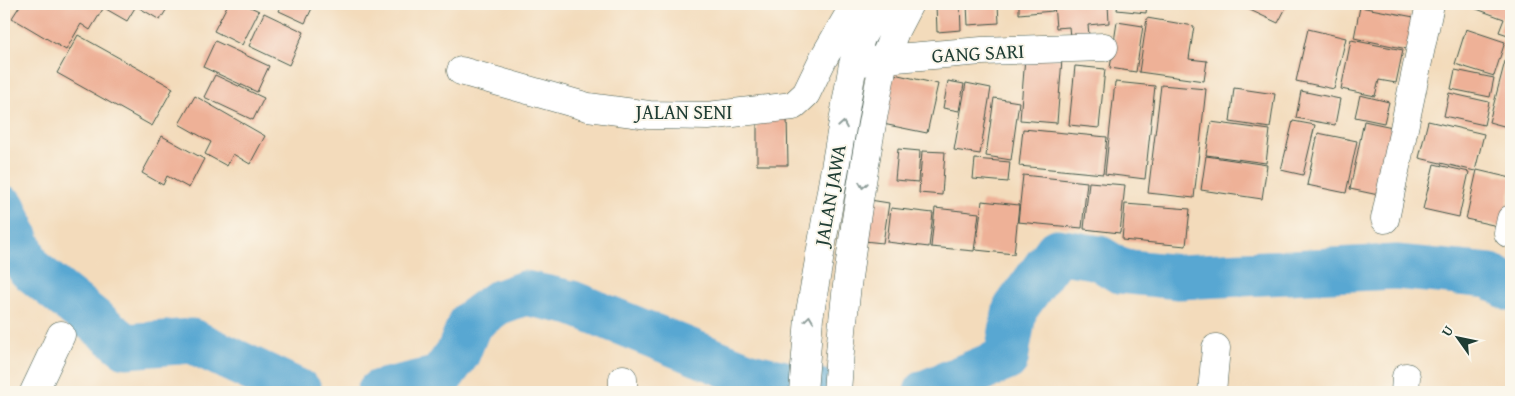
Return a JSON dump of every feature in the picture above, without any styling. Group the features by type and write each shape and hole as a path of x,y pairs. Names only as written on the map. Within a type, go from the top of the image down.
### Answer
{"street":[{"name":"JALAN SENI","path":"460,71 588,107 649,115 708,116 793,106 806,94 855,4"},
{"name":"JALAN JAWA","path":"804,369 809,318 853,64 862,38 880,4"},
{"name":"JALAN JAWA","path":"837,392 839,354 851,254 884,59 896,29 910,4"},
{"path":"1385,218 1430,4"},
{"name":"GANG SARI","path":"853,64 884,59 982,51 1104,47"},
{"path":"34,392 61,334"},
{"path":"1212,392 1216,348"},
{"path":"804,369 839,354"}],"building":[{"path":"21,4 106,4 90,30 81,24 66,50 12,18"},
{"path":"110,4 163,4 168,7 160,20 136,6 127,21 106,9"},
{"path":"228,4 244,4 259,11 242,45 214,31"},
{"path":"282,4 314,4 305,23 279,11"},
{"path":"936,4 960,4 961,30 937,32"},
{"path":"967,4 998,4 999,23 968,25"},
{"path":"1019,4 1052,4 1053,11 1019,14"},
{"path":"1054,4 1108,4 1109,23 1088,25 1089,35 1070,37 1069,27 1056,28"},
{"path":"1118,4 1147,4 1146,13 1117,10"},
{"path":"1237,4 1288,4 1278,23"},
{"path":"1463,4 1511,4 1511,36 1499,32 1504,19"},
{"path":"1360,7 1414,17 1407,49 1354,38"},
{"path":"264,13 304,32 289,65 249,46"},
{"path":"1147,18 1194,26 1189,59 1207,61 1204,81 1139,72"},
{"path":"1117,22 1143,26 1136,72 1110,68"},
{"path":"1308,29 1346,38 1334,89 1296,81"},
{"path":"1466,29 1505,42 1494,76 1455,64"},
{"path":"78,35 173,88 152,126 57,73"},
{"path":"1351,40 1403,50 1396,83 1379,80 1375,96 1341,89"},
{"path":"215,41 269,66 257,92 203,67"},
{"path":"1508,50 1511,51 1511,128 1489,122"},
{"path":"1025,57 1062,59 1057,123 1020,120"},
{"path":"1075,66 1105,69 1099,128 1069,125"},
{"path":"1455,70 1494,78 1490,97 1451,89"},
{"path":"894,74 938,84 927,133 883,124"},
{"path":"215,75 264,98 253,120 204,97"},
{"path":"948,81 964,84 959,111 943,108"},
{"path":"1115,82 1155,86 1145,179 1105,174"},
{"path":"966,83 991,88 980,154 954,150"},
{"path":"1161,85 1206,89 1194,198 1148,193"},
{"path":"1234,88 1275,94 1270,128 1230,122"},
{"path":"1301,91 1340,99 1335,125 1296,118"},
{"path":"1449,93 1489,102 1484,125 1444,116"},
{"path":"1360,95 1389,102 1384,123 1355,117"},
{"path":"195,96 265,136 250,164 233,154 227,166 205,154 211,142 179,124"},
{"path":"994,98 1019,102 1011,160 986,156"},
{"path":"787,116 788,165 757,165 757,117"},
{"path":"1293,121 1315,125 1303,175 1281,170"},
{"path":"1364,121 1397,128 1383,196 1350,189"},
{"path":"1428,121 1484,134 1475,171 1419,158"},
{"path":"1211,122 1270,130 1266,163 1206,155"},
{"path":"1023,129 1107,137 1103,174 1019,166"},
{"path":"1318,133 1357,141 1346,193 1307,185"},
{"path":"162,136 204,159 189,188 167,176 163,185 142,173"},
{"path":"898,149 920,151 918,182 895,180"},
{"path":"922,151 945,152 942,195 919,193"},
{"path":"1206,156 1267,165 1262,199 1201,190"},
{"path":"975,159 1010,162 1008,182 973,179"},
{"path":"1434,164 1469,172 1459,217 1423,209"},
{"path":"1477,170 1511,178 1502,227 1466,219"},
{"path":"1023,175 1087,182 1082,228 1018,222"},
{"path":"1089,182 1125,185 1120,233 1084,229"},
{"path":"870,200 889,203 883,243 864,241"},
{"path":"982,201 1019,205 1014,254 976,250"},
{"path":"1125,204 1190,209 1186,246 1122,240"},
{"path":"891,208 933,213 929,247 887,242"},
{"path":"935,208 979,213 974,251 931,247"}],"waterway":[{"path":"4,208 29,268 126,346 192,341 300,392"},
{"path":"926,392 1006,359 1015,309 1057,251 1099,258 1120,271 1179,277 1396,267 1490,276 1511,289"},
{"path":"379,392 440,378 458,353 470,323 497,303 525,293 572,303 750,375 822,392"}]}
